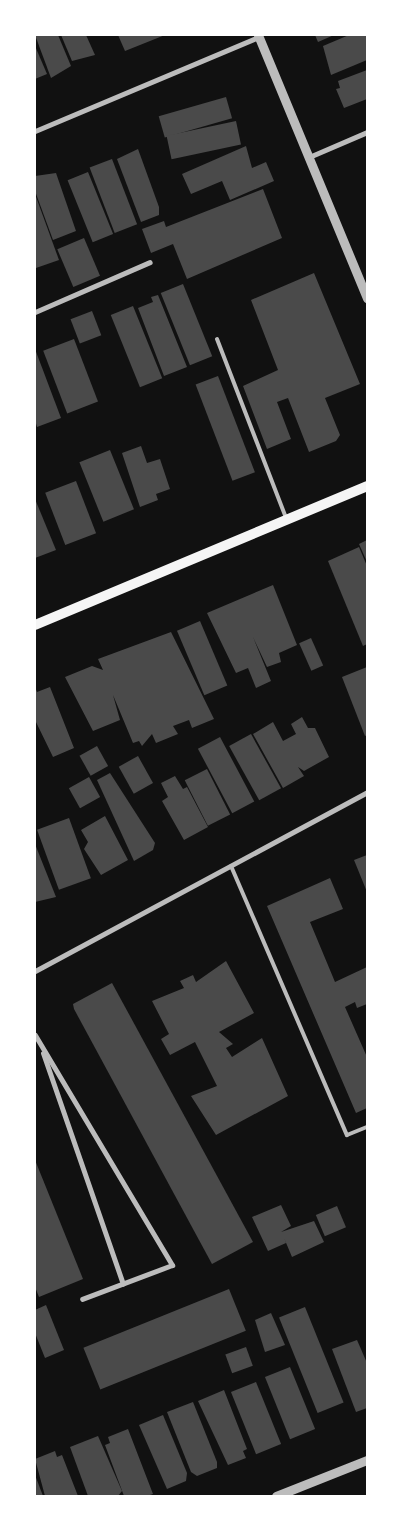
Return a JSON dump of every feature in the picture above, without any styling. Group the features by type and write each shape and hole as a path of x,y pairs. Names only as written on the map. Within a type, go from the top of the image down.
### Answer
{"main road":[{"path":"35,625 367,486"}],"street":[{"path":"35,131 258,36 367,298"},
{"path":"309,157 367,132"},
{"path":"35,312 150,262"},
{"path":"35,971 367,792"},
{"path":"35,1035 123,1284"},
{"path":"39,1044 172,1265 82,1300"},
{"path":"276,1496 367,1460"}],"lane":[{"path":"216,339 287,520"},
{"path":"231,866 347,1135 367,1127"}],"building":[{"path":"35,35 58,35 71,66 51,78"},
{"path":"61,35 86,35 95,55 72,61"},
{"path":"118,35 165,35 125,51"},
{"path":"315,35 334,35 318,42"},
{"path":"349,35 367,35 367,60 331,75 323,46"},
{"path":"35,46 47,74 35,79"},
{"path":"367,70 367,99 344,108 336,89 340,88 338,81"},
{"path":"226,97 232,118 165,137 159,116"},
{"path":"236,121 241,144 172,159 167,136"},
{"path":"246,146 252,168 266,162 274,181 230,200 222,181 191,194 182,174"},
{"path":"138,149 159,207 159,215 141,222 117,159"},
{"path":"112,159 137,224 115,233 90,168"},
{"path":"88,172 113,234 93,242 68,180"},
{"path":"56,173 76,231 53,240 35,191 35,176"},
{"path":"263,189 282,238 187,279 173,244 151,253 142,229 164,221 166,227"},
{"path":"35,194 59,260 36,268 35,264"},
{"path":"84,238 100,276 73,287 57,249"},
{"path":"314,273 360,384 325,398 340,435 336,441 309,452 288,398 277,402 291,439 267,449 243,386 278,370 251,300"},
{"path":"183,284 212,356 190,365 161,293"},
{"path":"158,295 187,367 164,376 138,308 153,302 151,297"},
{"path":"133,306 162,378 140,387 111,315"},
{"path":"92,311 101,335 80,344 71,319"},
{"path":"74,339 98,402 67,413 43,351"},
{"path":"35,349 61,418 37,427 35,420"},
{"path":"218,376 255,472 233,481 196,385"},
{"path":"141,446 147,463 160,459 170,489 156,494 158,500 140,507 122,453"},
{"path":"110,450 134,509 103,522 79,462"},
{"path":"76,481 96,533 65,545 45,493"},
{"path":"35,499 56,550 35,558"},
{"path":"367,540 367,562 359,544"},
{"path":"359,547 367,566 367,644 363,646 328,561"},
{"path":"273,585 297,645 279,653 281,662 267,667 253,637 271,681 256,688 248,668 236,673 207,613"},
{"path":"200,621 227,685 204,695 177,631"},
{"path":"171,632 214,719 192,728 189,720 173,726 178,734 156,743 152,734 142,746 139,741 133,743 113,695 120,720 93,731 65,677 92,666 103,670 98,659"},
{"path":"311,638 323,665 311,671 299,643"},
{"path":"367,667 367,735 365,736 342,677"},
{"path":"35,687 37,692 50,687 74,748 53,757 35,720"},
{"path":"302,717 308,728 315,728 329,757 304,771 298,767 304,776 283,788 253,734 273,722 283,741 296,734 291,724"},
{"path":"251,734 281,788 259,800 229,746"},
{"path":"220,737 254,801 232,813 198,749"},
{"path":"97,746 108,766 91,776 80,756"},
{"path":"138,756 153,783 134,794 119,767"},
{"path":"207,769 230,814 208,826 185,780"},
{"path":"110,773 155,843 153,850 134,861 97,780"},
{"path":"175,776 183,789 187,787 208,827 184,840 162,801 168,797 161,783"},
{"path":"89,777 100,797 80,808 69,788"},
{"path":"105,816 128,860 101,875 84,849 88,842 81,830"},
{"path":"69,818 91,878 59,890 37,830"},
{"path":"35,844 56,897 35,902"},
{"path":"367,855 367,892 354,860"},
{"path":"330,878 343,909 310,922 335,982 367,967 367,1004 357,1008 355,1002 345,1007 367,1057 367,1108 356,1113 267,906"},
{"path":"226,961 254,1013 219,1032 233,1044 226,1048 232,1057 262,1038 288,1096 216,1135 191,1096 217,1086 195,1042 170,1055 161,1039 169,1034 152,1001 184,988 180,981 193,975 196,982"},
{"path":"112,983 253,1242 212,1264 74,1009 73,1004"},
{"path":"35,1160 83,1279 39,1297 35,1287"},
{"path":"281,1205 291,1226 281,1232 314,1221 324,1242 292,1257 284,1238 286,1243 268,1251 252,1217"},
{"path":"337,1206 346,1227 325,1236 316,1215"},
{"path":"229,1289 246,1331 100,1390 83,1348"},
{"path":"46,1305 64,1350 45,1358 35,1333 35,1310"},
{"path":"305,1307 344,1402 318,1413 279,1317"},
{"path":"271,1313 285,1345 265,1352 255,1320"},
{"path":"357,1340 367,1363 367,1408 356,1412 332,1349"},
{"path":"246,1347 253,1366 232,1373 225,1355"},
{"path":"290,1367 315,1429 290,1439 265,1377"},
{"path":"256,1382 281,1444 256,1454 231,1392"},
{"path":"224,1390 247,1449 243,1451 246,1458 228,1465 198,1401"},
{"path":"193,1402 217,1462 217,1468 197,1476 191,1472 167,1412"},
{"path":"163,1415 187,1473 186,1481 167,1489 139,1425"},
{"path":"128,1429 153,1494 147,1496 124,1496 105,1445 110,1443 108,1437"},
{"path":"98,1436 122,1491 118,1496 88,1496 70,1447"},
{"path":"55,1451 57,1457 62,1455 78,1496 45,1496 35,1459"},
{"path":"35,1475 43,1496 35,1496"}]}
